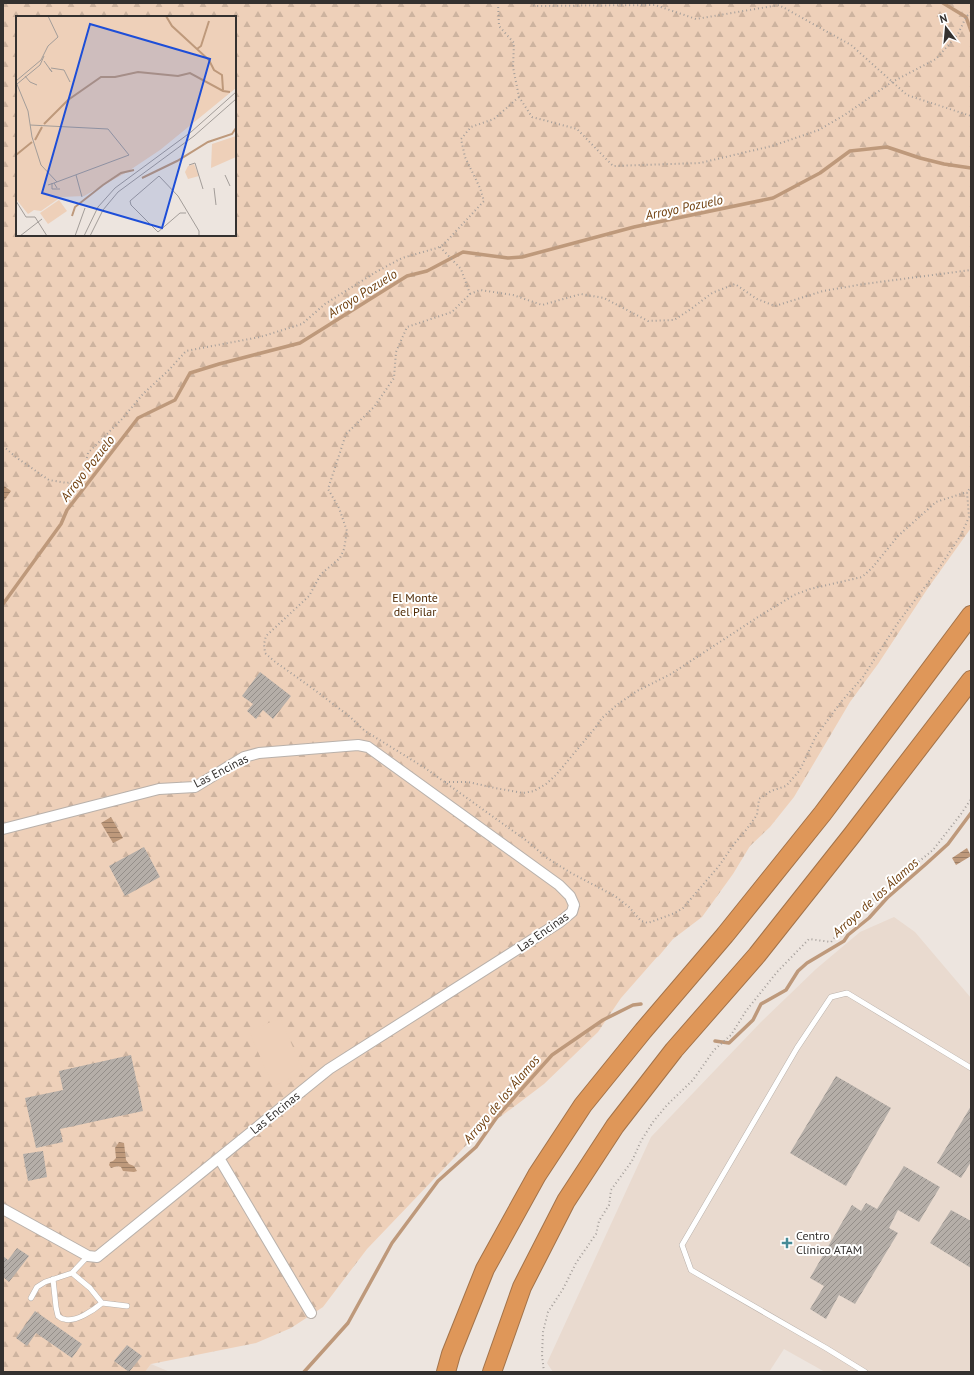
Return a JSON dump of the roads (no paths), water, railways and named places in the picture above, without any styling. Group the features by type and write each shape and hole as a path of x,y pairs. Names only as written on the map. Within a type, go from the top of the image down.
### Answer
{"highway":[{"path":"446,1372 451,1354 485,1269 537,1175 583,1105 643,1031 725,935 823,814 971,615"},
{"path":"492,1372 522,1287 566,1201 615,1126 674,1050 762,949 857,829 971,680"}],"street":[{"name":"Las Encinas","path":"3,829 159,790 195,787 244,757 259,753 358,745 368,747 559,885 573,901 573,909 568,916 560,922 329,1069 97,1257 88,1256"},
{"path":"218,1158 311,1313"},
{"path":"3,1209 88,1256"}],"lane":[{"path":"865,1372 691,1270 682,1245 797,1048 831,997 847,993 971,1068"},
{"path":"31,1298 36,1287 45,1282 72,1273 88,1256"},
{"path":"72,1273 90,1288 102,1303 127,1306"},
{"path":"53,1279 58,1316 64,1320 75,1319 84,1315 94,1310 102,1303"}],"waterway":[{"path":"943,3 966,17 971,31"},
{"name":"Arroyo Pozuelo","path":"3,604 61,524 67,510 138,418 175,400 190,373 300,343 407,276 427,271 463,252 508,258 522,257 634,227 773,198 820,173 850,151 887,147 920,158 944,164 971,168"},
{"name":"Arroyo de los Álamos","path":"715,1041 729,1043 753,1020 761,1004 786,990 798,971 807,963 844,941 848,935 869,918 887,898 948,844 971,813"},
{"name":"Arroyo de los Álamos","path":"304,1372 348,1323 392,1243 438,1181 476,1147 497,1117 552,1055 603,1020 633,1005 641,1004"}],"place":[{"name":"Centro Clínico ATAM","path":"787,1243"}],"park label":[{"name":"El Monte del Pilar","path":"415,605"}]}
